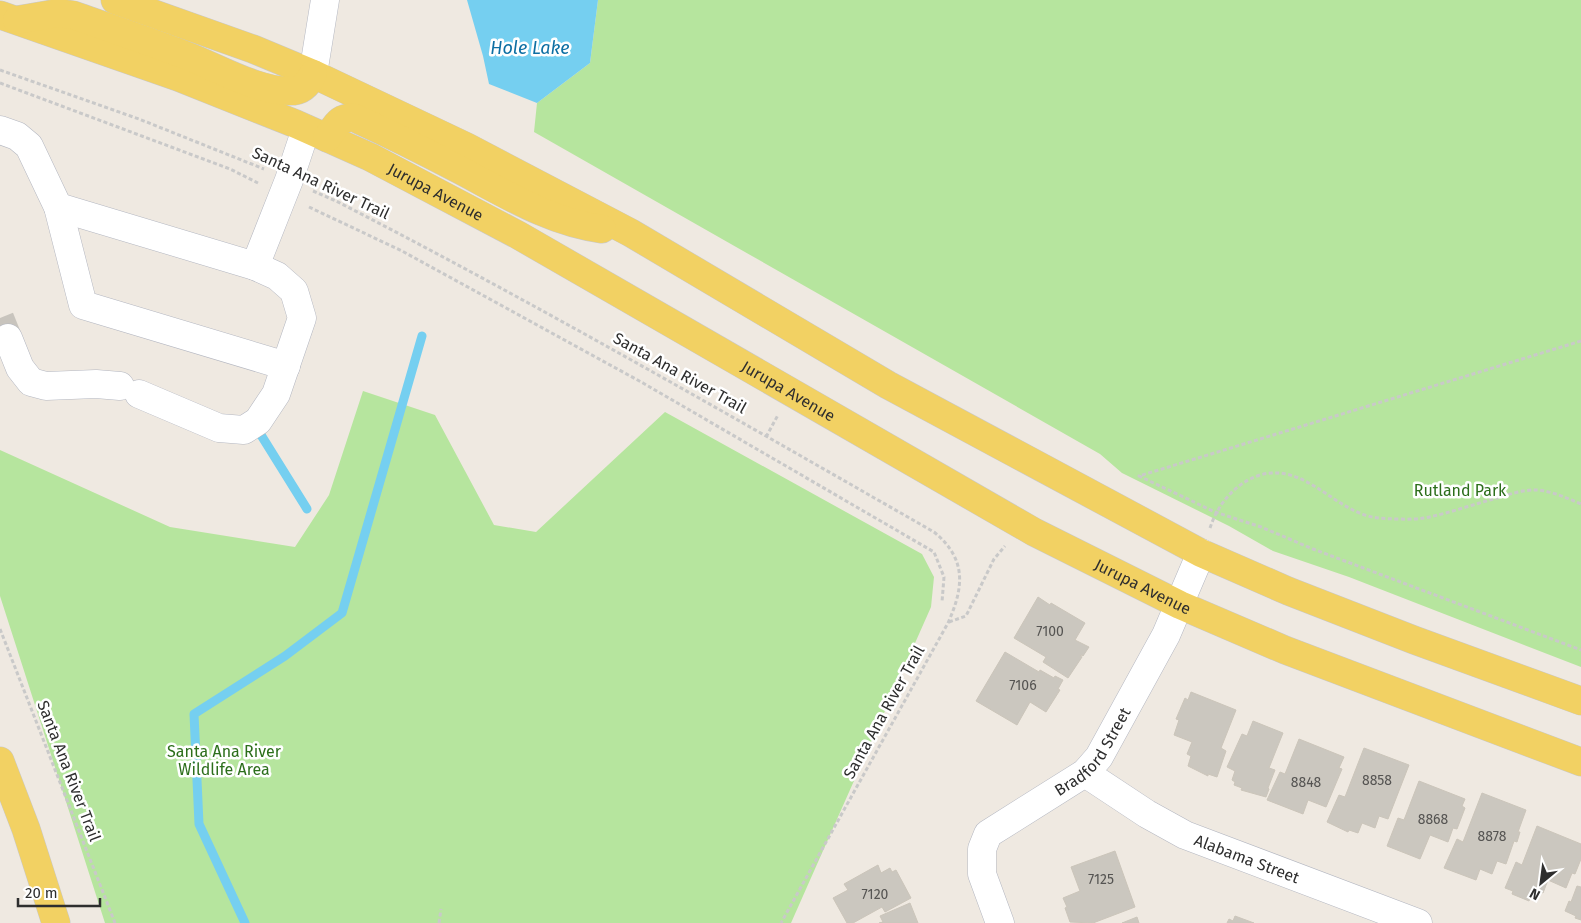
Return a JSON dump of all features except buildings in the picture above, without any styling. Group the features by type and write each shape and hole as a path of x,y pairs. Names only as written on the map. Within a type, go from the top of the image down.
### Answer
{"main road":[{"path":"115,0 253,49 313,74 467,147 630,234 888,386 1201,554 1288,591 1414,640 1581,701"},
{"path":"8,18 58,13 73,15 186,55 265,88 298,90 309,82 313,74"},
{"name":"Jurupa Avenue","path":"8,18 178,77 370,157 518,235 1024,526 1180,605 1285,650 1581,762"},
{"path":"316,133 341,119 347,117 355,118 543,214 583,227 630,234"},
{"path":"0,761 26,828 56,923"}],"street":[{"path":"313,74 324,0"},
{"path":"0,130 17,136 29,146 58,207 82,305 286,366"},
{"path":"255,266 286,187 316,133"},
{"path":"8,338 20,368 31,382 46,386 96,384 129,390 219,428 244,430 258,421 276,394 302,318 294,291 277,276 255,266 58,207"},
{"name":"Bradford Street","path":"1000,923 982,874 982,849 988,834 1085,773 1099,756 1166,635 1201,554"},
{"name":"Alabama Street","path":"1085,773 1147,814 1185,835 1418,923"}],"path":[{"name":"Santa Ana River Trail","path":"0,70 139,119 258,166 286,187 336,201 493,283 934,532 944,541 955,556 960,575 959,592 948,623 781,923"},
{"path":"0,83 230,169 286,187 411,255 642,383 934,552 944,577 942,602"},
{"path":"1581,341 1139,476 1215,512 1261,527 1313,549 1581,650"},
{"path":"1215,512 1240,484 1261,475 1288,474 1307,482 1350,508 1377,518 1422,518 1516,492 1537,490 1560,494 1581,504"},
{"path":"948,623 966,616 994,559 1024,526"},
{"name":"Santa Ana River Trail","path":"0,629 115,923"},
{"path":"439,923 441,909"}],"green space":[{"name":"Rutland Park","path":"598,0 1581,0 1581,667 1349,577 1273,551 1229,526 1122,473 1100,454 534,132 537,103 590,63"},
{"name":"Santa Ana River Wildlife Area","path":"363,391 435,415 494,525 536,532 665,412 922,554 934,577 931,607 791,923 105,923 0,596 0,450 170,527 295,547 329,495"}],"water":[{"name":"Hole Lake","path":"467,0 598,0 590,63 537,103 489,84"}],"waterway":[{"path":"245,923 199,824 194,714 285,656 342,613 422,336"},
{"path":"261,435 307,509"}],"tunnel":[{"path":"0,318 8,338"}]}
